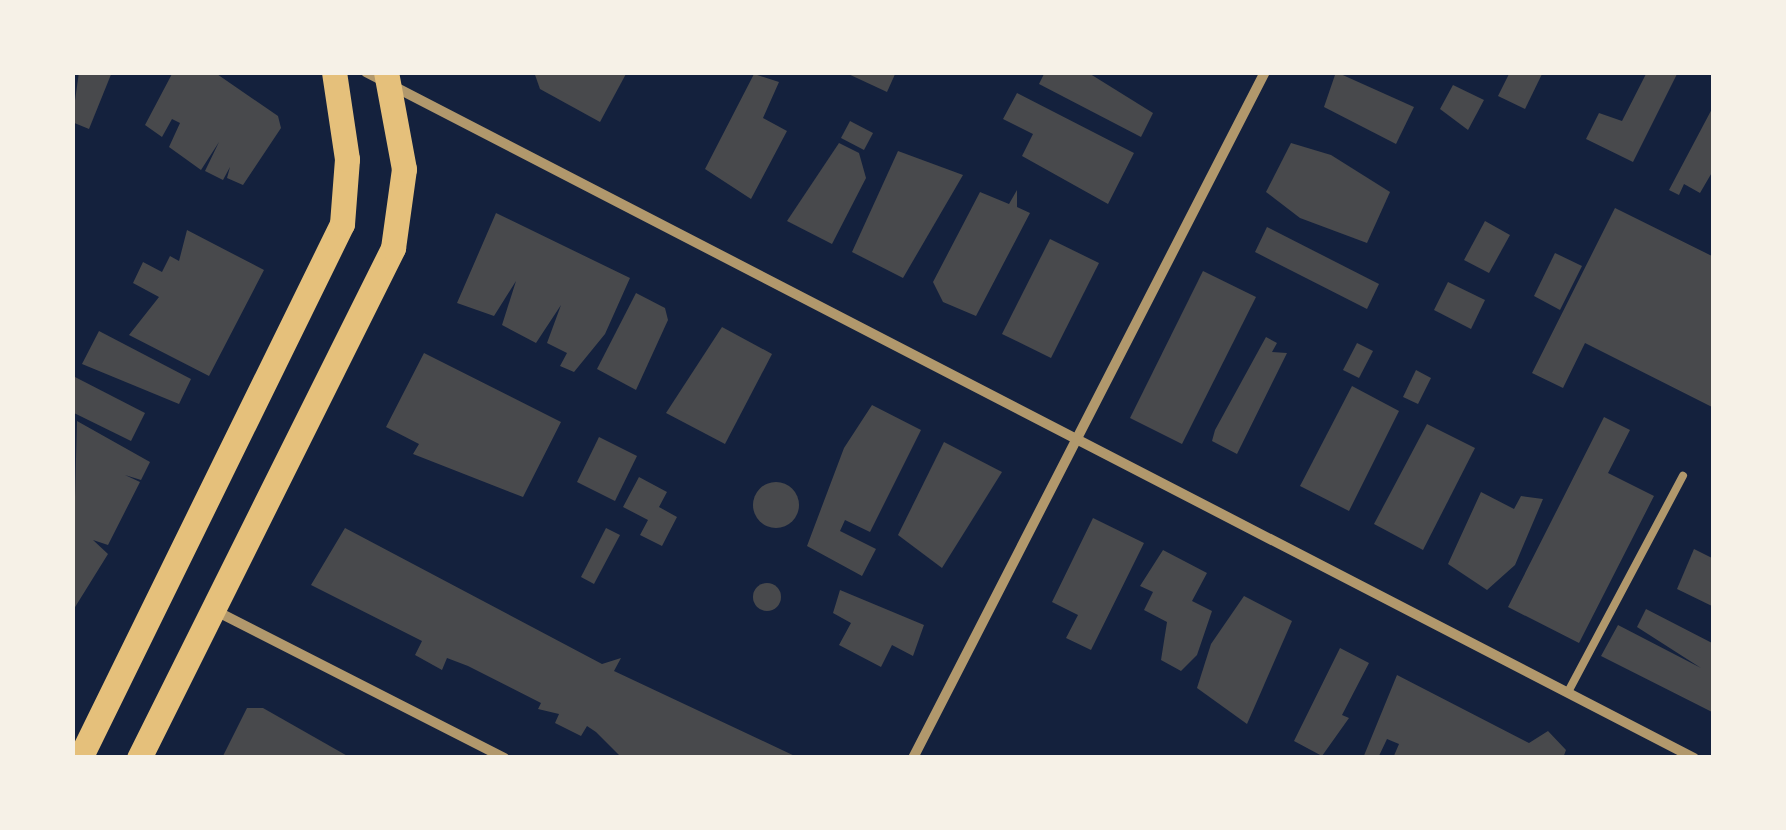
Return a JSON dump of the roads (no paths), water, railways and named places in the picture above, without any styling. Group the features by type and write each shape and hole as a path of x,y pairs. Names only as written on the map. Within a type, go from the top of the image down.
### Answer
{"main road":[{"path":"80,758 327,265 347,187 334,72"},
{"path":"142,756 393,248 404,170 392,76"}],"street":[{"path":"366,72 392,76 1073,440 1694,758"},
{"path":"913,758 1265,72"},
{"path":"214,610 505,758"}],"lane":[{"path":"1568,692 1683,476"}]}
